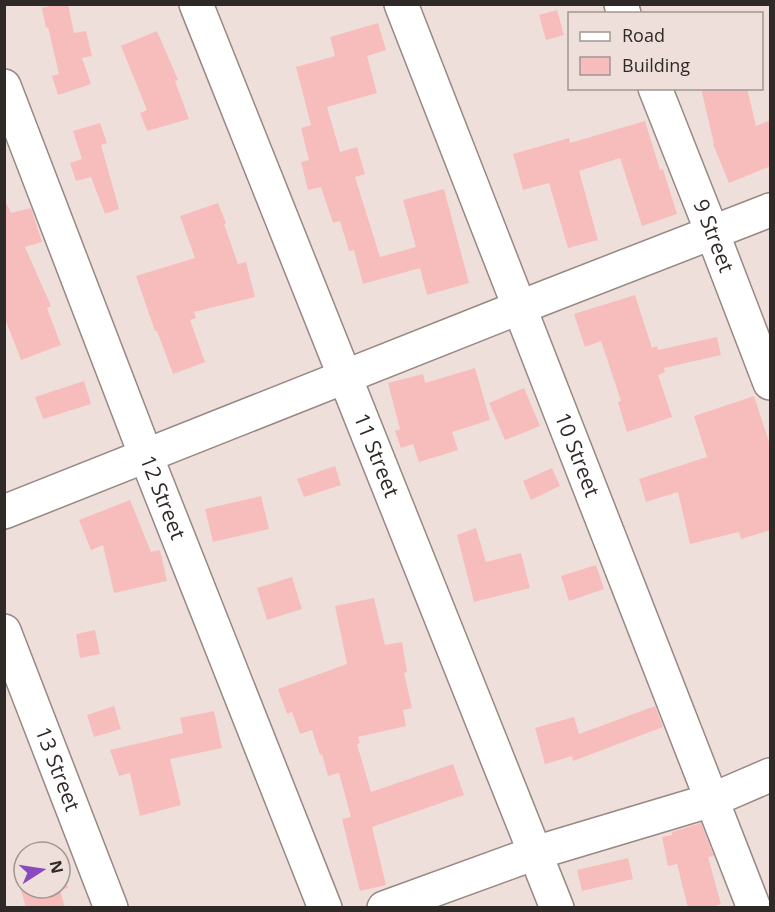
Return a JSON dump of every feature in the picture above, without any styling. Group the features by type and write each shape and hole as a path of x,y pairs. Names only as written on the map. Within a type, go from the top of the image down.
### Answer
{"street":[{"name":"11 Street","path":"196,4 557,908"},
{"name":"10 Street","path":"400,4 754,908"},
{"name":"12 Street","path":"4,86 146,456 325,908"},
{"name":"9 Street","path":"656,90 771,383"},
{"path":"4,512 771,210"},
{"name":"13 Street","path":"4,631 111,908"},
{"path":"384,908 535,853 712,800 771,775"}],"building":[{"path":"68,4 74,33 86,31 92,56 82,58 91,84 58,95 52,76 59,74 42,8"},
{"path":"557,10 564,35 546,40 539,15"},
{"path":"378,23 386,50 367,56 377,93 327,107 340,152 357,147 365,174 355,177 380,257 416,247 403,200 444,189 469,283 427,295 420,268 363,284 354,250 349,251 340,221 333,223 321,187 308,190 301,162 309,160 301,128 311,125 296,67 335,56 330,37"},
{"path":"157,31 178,80 175,81 189,119 147,131 140,113 147,110 121,46"},
{"path":"701,90 747,90 756,126 771,120 771,166 729,183 714,144"},
{"path":"645,121 677,214 642,226 620,158 579,171 598,240 568,248 549,183 523,190 513,154 569,138 570,143"},
{"path":"100,123 107,143 101,145 119,209 105,214 91,177 76,181 70,163 82,159 73,131"},
{"path":"4,199 11,213 31,208 42,242 25,247 51,306 47,308 61,345 21,360 4,316"},
{"path":"218,203 238,264 246,262 255,297 194,312 196,318 190,320 205,362 173,374 136,276 195,258 180,216"},
{"path":"635,295 652,348 657,346 658,350 717,337 721,355 664,368 665,372 658,375 672,417 627,432 618,402 621,401 601,341 585,347 574,314"},
{"path":"475,368 490,420 452,432 458,450 419,462 413,444 401,448 395,431 400,429 388,383 423,374 425,383"},
{"path":"84,381 91,404 43,419 35,397"},
{"path":"524,388 540,426 505,440 489,403"},
{"path":"754,396 771,448 771,530 741,539 739,532 690,544 678,492 646,502 639,479 707,457 694,416"},
{"path":"335,466 341,485 304,497 297,479"},
{"path":"552,468 560,486 531,500 523,481"},
{"path":"261,496 269,529 213,542 205,509"},
{"path":"130,500 151,552 160,550 167,581 114,593 103,545 91,550 79,520"},
{"path":"476,528 486,562 521,553 530,588 474,602 457,535"},
{"path":"596,565 604,589 569,601 561,576"},
{"path":"292,577 302,609 267,620 257,588"},
{"path":"374,598 385,645 402,642 407,672 404,673 412,708 403,710 406,726 358,737 360,743 357,744 371,792 453,764 464,795 372,827 386,885 360,891 342,819 351,817 339,773 328,776 312,730 300,734 292,712 287,714 278,689 347,664 335,606"},
{"path":"95,630 100,654 80,658 76,634"},
{"path":"114,706 121,729 94,737 87,715"},
{"path":"655,706 663,727 573,761 572,756 545,764 535,728 574,717 579,734"},
{"path":"214,711 222,748 170,759 181,805 140,816 130,773 119,776 110,750 183,733 180,718"},
{"path":"701,823 714,856 708,857 721,904 709,908 688,908 677,864 668,866 662,837"},
{"path":"628,858 633,879 582,891 577,870"},
{"path":"24,900 63,900 65,908 26,908"}]}
